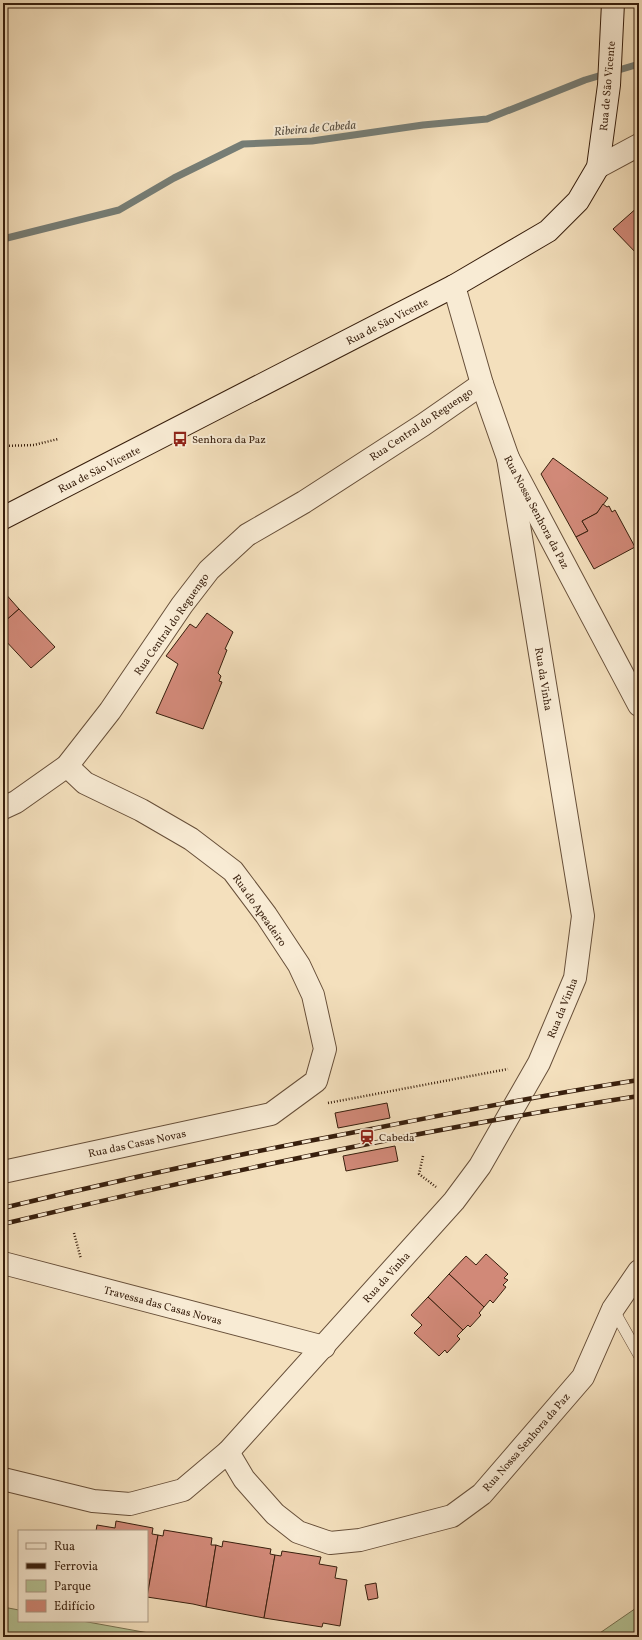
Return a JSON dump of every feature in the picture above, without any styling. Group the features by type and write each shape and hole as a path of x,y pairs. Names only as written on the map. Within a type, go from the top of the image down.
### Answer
{"street":[{"name":"Rua de São Vicente","path":"3,518 454,286 548,231 578,200 598,167 609,85 613,3"},
{"path":"598,167 639,146"},
{"name":"Rua Nossa Senhora da Paz","path":"454,286 482,384 508,458 639,705"},
{"name":"Rua Central do Reguengo","path":"3,808 16,802 67,766 110,711 182,605 209,570 247,535 304,502 423,425 482,384"},
{"name":"Rua da Vinha","path":"228,1452 454,1201 480,1166 539,1063 575,978 583,916 508,458"},
{"name":"Rua do Apeadeiro","path":"67,766 85,783 147,814 191,840 233,871 266,915 299,965 313,995 325,1049 316,1081 271,1114"},
{"name":"Rua das Casas Novas","path":"3,1172 271,1114"},
{"name":"Travessa das Casas Novas","path":"3,1263 324,1347"},
{"name":"Rua Nossa Senhora da Paz","path":"228,1452 244,1479 275,1514 298,1532 330,1543 360,1540 452,1516 482,1494 583,1377 613,1309 639,1271"},
{"path":"3,1479 93,1502 130,1504 183,1490 228,1452"}],"lane":[{"path":"613,1309 639,1355"}],"path":[{"path":"3,446 34,445 58,438"},
{"path":"325,1103 539,1063"},
{"path":"423,1156 419,1174 454,1201"}],"green space":[{"path":"639,1606 639,1637 594,1637"},
{"path":"3,1607 18,1610 18,1622 88,1622 171,1637 3,1637"}],"building":[{"path":"639,206 639,256 613,229"},
{"path":"553,458 608,498 597,513 582,521 588,531 576,537 541,474"},
{"path":"603,504 607,507 609,506 612,512 615,510 635,547 594,569 576,537 588,531 582,521 597,513"},
{"path":"3,591 19,609 3,623"},
{"path":"19,609 55,647 31,668 3,638 3,623"},
{"path":"207,613 233,632 225,649 227,650 218,673 221,676 219,681 222,682 203,729 156,713 178,664 166,656 190,624 196,628"},
{"path":"387,1103 390,1118 338,1128 335,1113"},
{"path":"395,1146 398,1161 346,1171 343,1156"},
{"path":"486,1254 508,1274 504,1278 508,1280 503,1285 506,1287 493,1303 490,1300 484,1307 449,1274 466,1256 476,1265"},
{"path":"449,1274 484,1307 479,1313 481,1315 470,1327 468,1325 463,1330 428,1297"},
{"path":"428,1297 463,1330 457,1336 460,1339 447,1353 445,1350 439,1356 414,1333 422,1325 411,1315"},
{"path":"116,1521 153,1528 152,1534 158,1535 148,1591 148,1530 96,1530 97,1525 115,1528"},
{"path":"164,1530 212,1538 211,1545 216,1545 206,1607 148,1597 158,1535 163,1536"},
{"path":"223,1541 271,1549 270,1554 275,1555 264,1618 206,1607 216,1545 222,1547"},
{"path":"282,1551 321,1557 319,1564 337,1567 335,1578 347,1580 340,1626 323,1623 322,1627 264,1618 275,1555 281,1556"},
{"path":"376,1583 378,1598 368,1600 365,1585"}],"waterway":[{"name":"Ribeira de Cabeda","path":"3,239 119,210 174,178 243,144 312,141 423,125 487,119 585,80 639,64"}],"railway":[{"path":"3,1208 275,1148 570,1091 639,1080"},
{"path":"3,1224 240,1170 479,1123 639,1096"}],"place":[{"name":"Senhora da Paz","path":"180,439"},
{"name":"Cabeda","path":"367,1137"}]}
